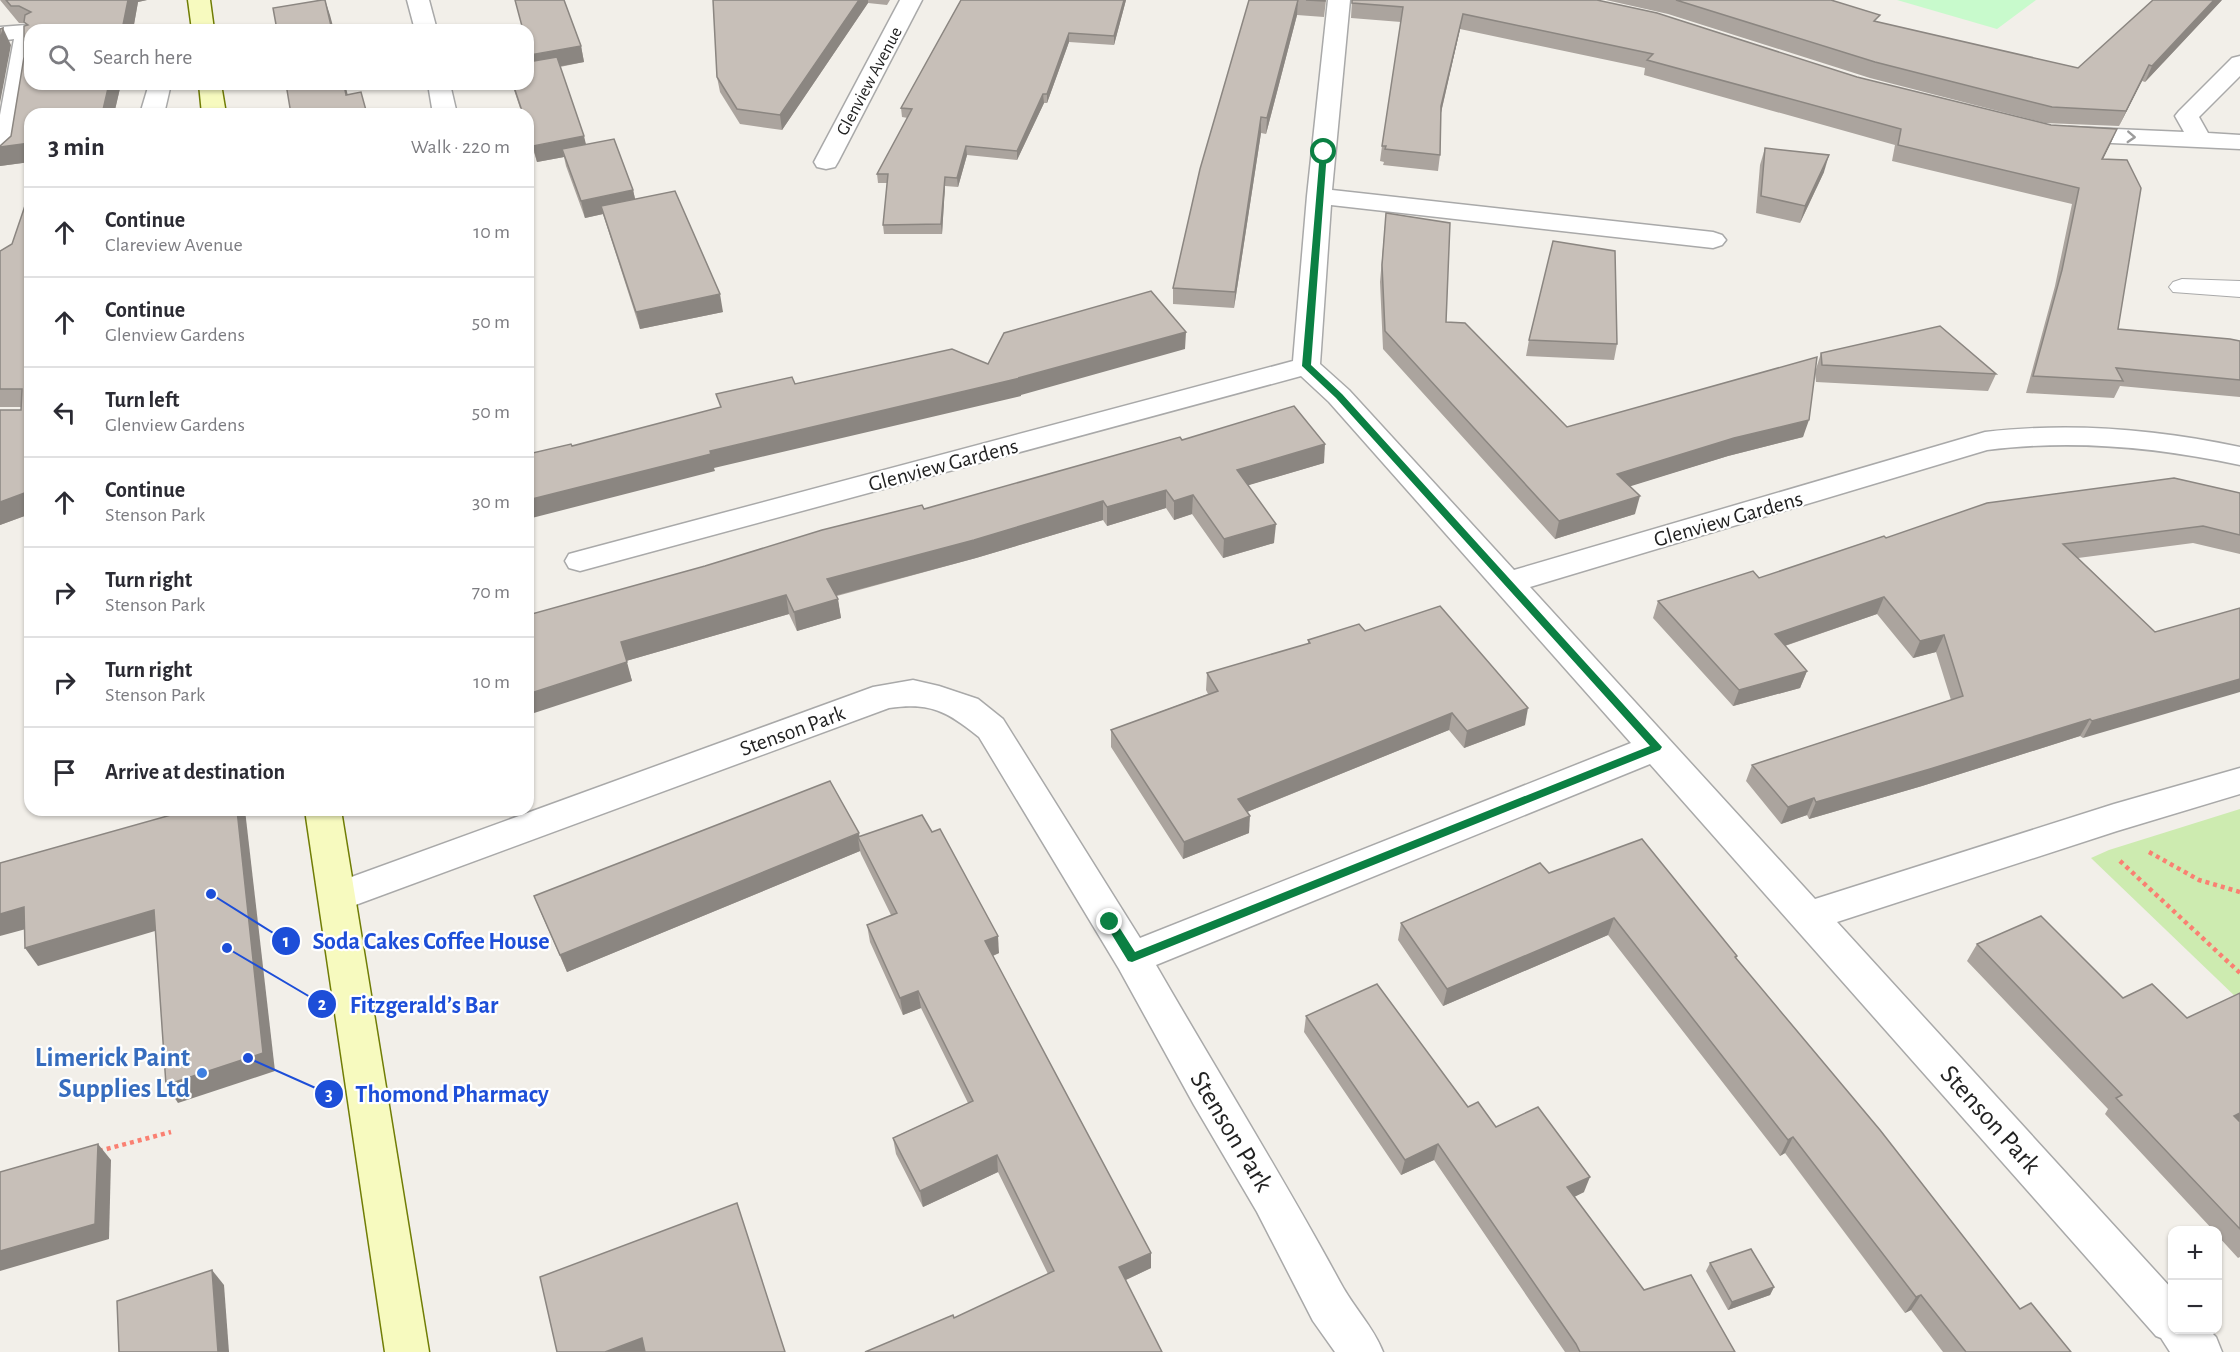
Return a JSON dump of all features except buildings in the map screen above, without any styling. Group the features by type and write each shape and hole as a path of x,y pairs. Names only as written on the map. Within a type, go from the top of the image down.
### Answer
{"main road":[{"path":"200,0 202,24"},
{"path":"211,90 213,108"},
{"path":"324,816 406,1352"}],"street":[{"path":"418,0 424,24"},
{"name":"Glenview Avenue","path":"826,162 911,0"},
{"path":"1340,0 1319,196 1306,366 1339,396 1507,583"},
{"path":"0,34 24,32"},
{"path":"0,157 5,153 4,132 24,41"},
{"path":"2200,141 2187,116 2240,63"},
{"path":"154,108 158,90"},
{"path":"440,90 444,108"},
{"path":"2045,132 2240,142"},
{"path":"1319,196 1713,240"},
{"name":"Glenview Gardens","path":"580,561 1306,366"},
{"name":"Glenview Gardens","path":"1507,583 1985,441 2022,436 2119,436 2240,456"},
{"name":"Stenson Park","path":"1507,583 1810,916 2168,1317"},
{"name":"Stenson Park","path":"337,897 874,700 913,692 966,708 991,728 1132,958 1208,1093 1272,1198 1329,1306 1361,1352"},
{"path":"1132,958 1657,747"},
{"path":"1810,916 2114,818 2240,781"},
{"path":"2184,1334 2200,1352"}],"lane":[{"path":"2182,287 2240,289"}],"path":[{"path":"2114,818 2145,850 2172,867 2199,880 2240,891"},
{"path":"2116,857 2240,973"},
{"path":"90,1154 171,1132"}],"green space":[{"path":"1897,0 2036,0 1997,29"},
{"path":"2240,809 2240,1001 2091,858 2109,850"}],"place":[{"name":"Soda Cakes Coffee House","path":"211,894"},
{"name":"Fitzgerald’s Bar","path":"227,948"},
{"name":"Thomond Pharmacy","path":"248,1058"},
{"name":"Limerick Paint Supplies Ltd","path":"202,1073"}],"route":[{"path":"1110,922 1132,958 1657,747 1339,396 1306,366 1324,152"}]}
